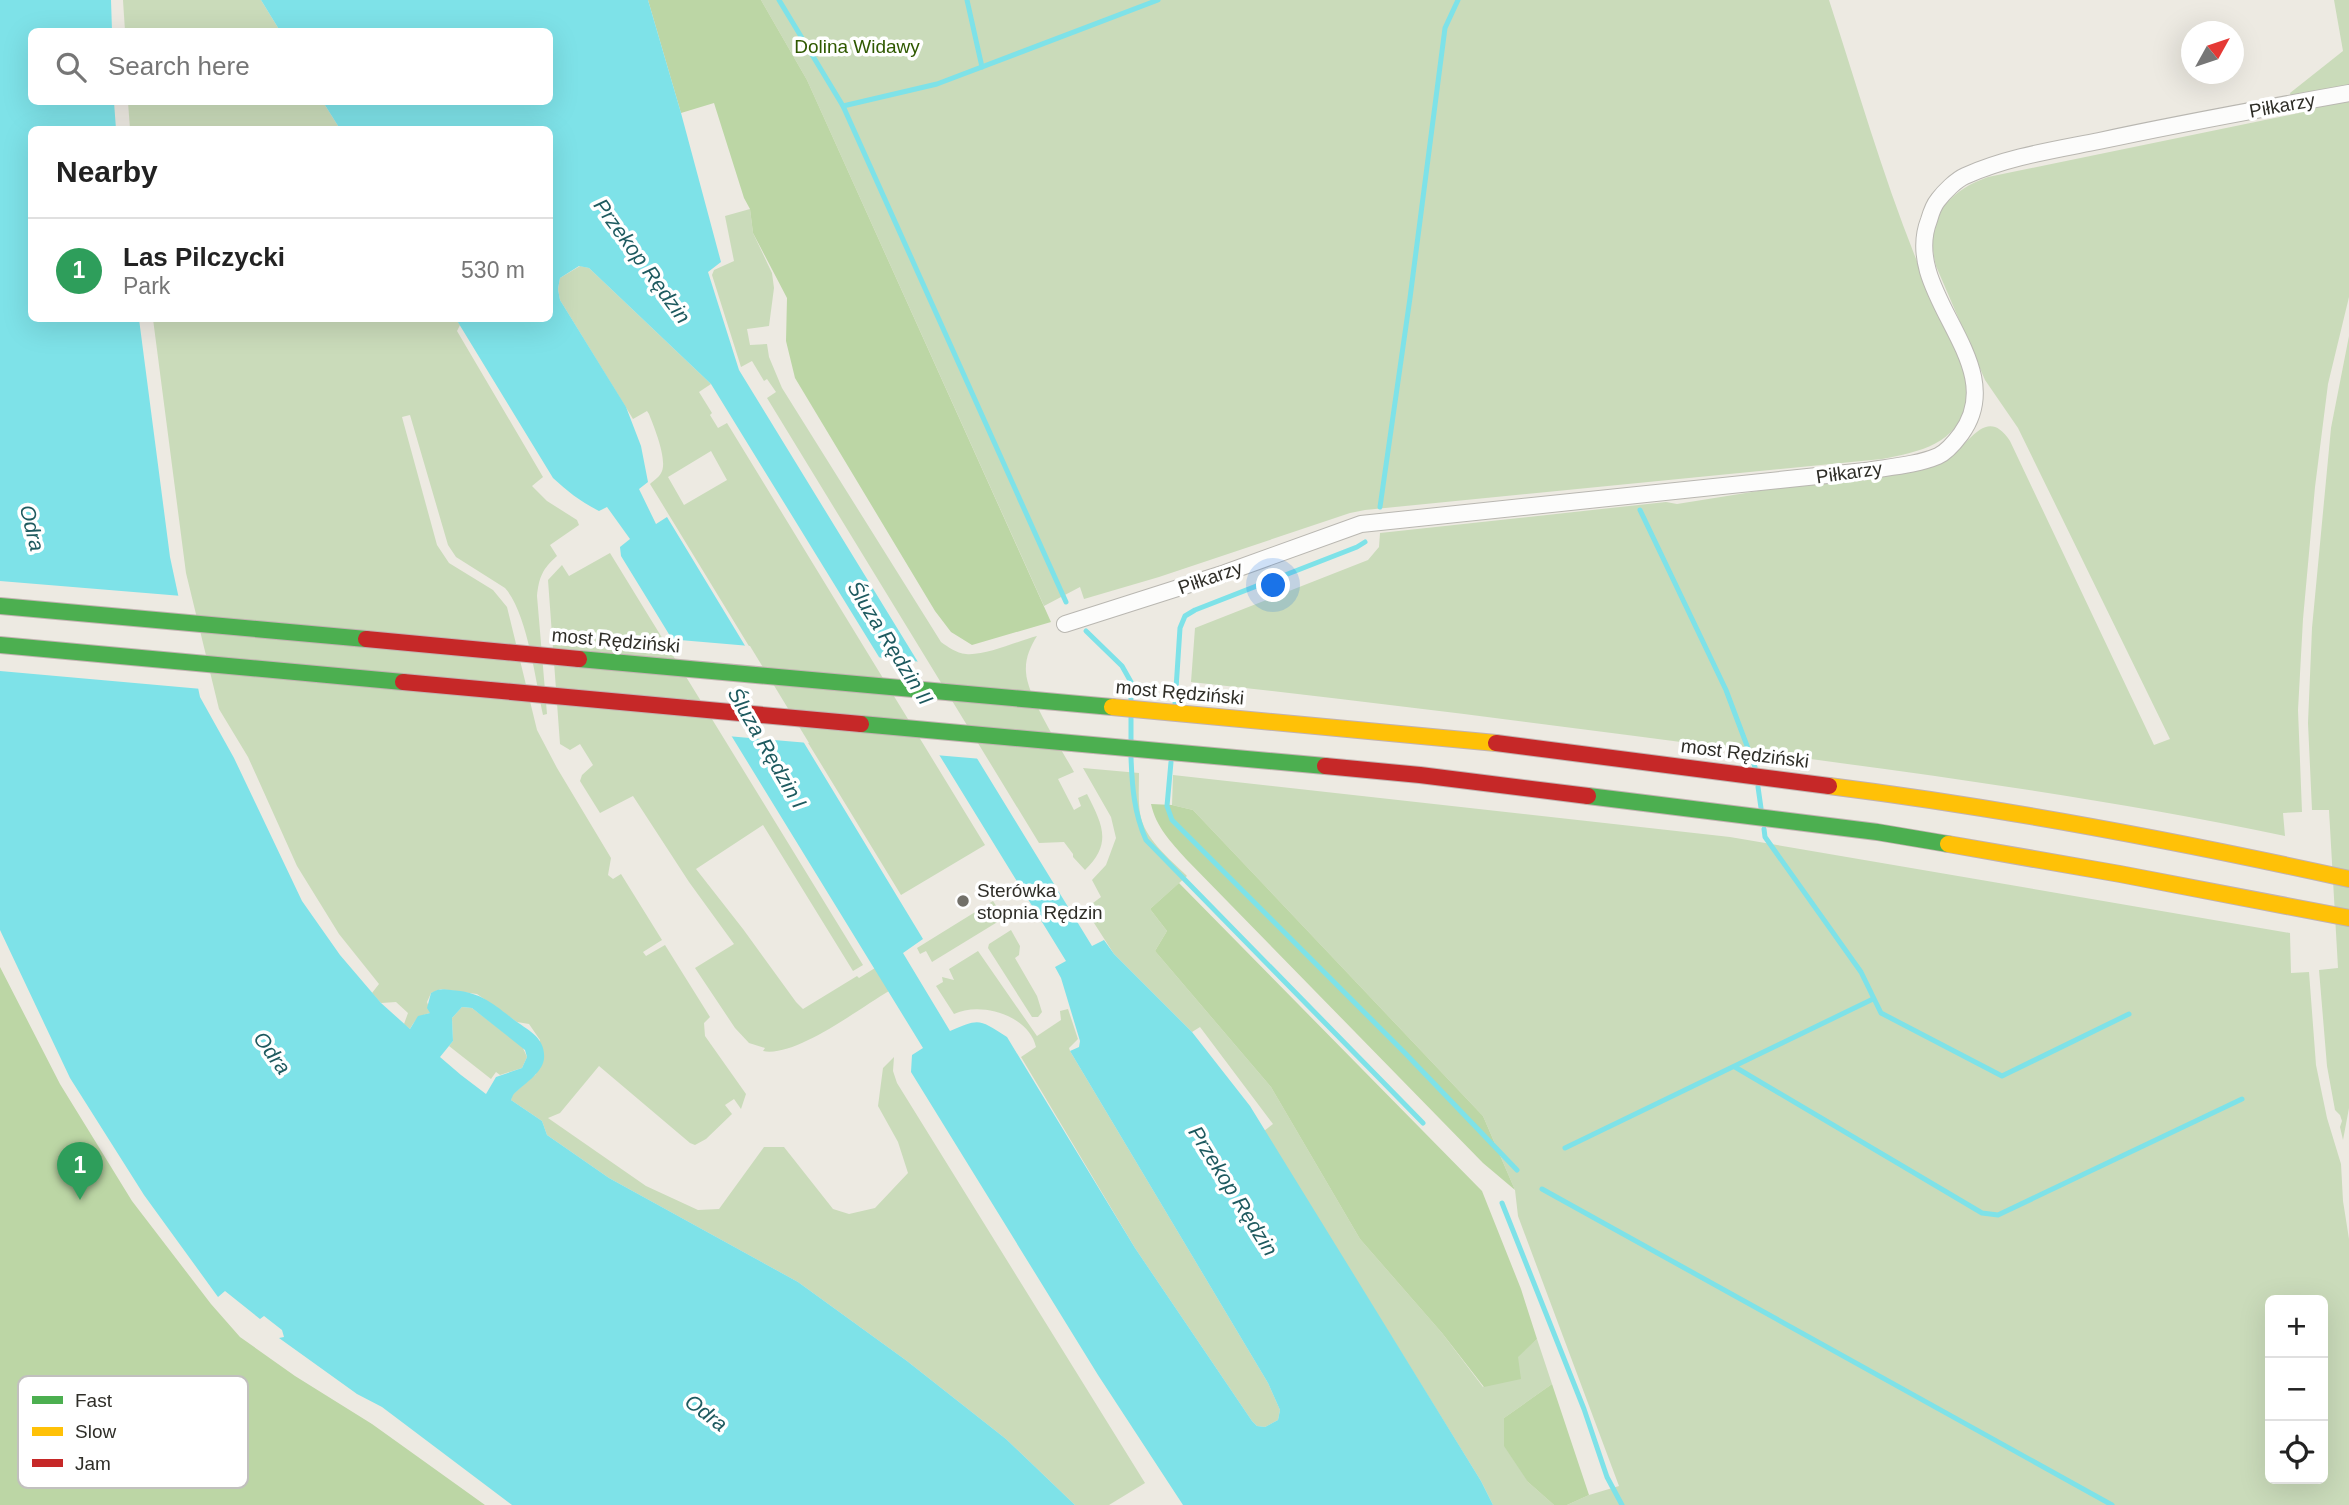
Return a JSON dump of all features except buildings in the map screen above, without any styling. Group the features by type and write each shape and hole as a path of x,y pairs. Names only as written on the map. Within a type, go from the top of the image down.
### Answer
{"highway":[{"name":"most Rędziński","path":"0,606 1461,739 1848,788 2031,816 2349,878"},
{"path":"0,645 1420,775 1877,831 2133,876 2349,918"}],"street":[{"name":"Piłkarzy","path":"1065,624 1225,573 1361,524 1866,471 1942,454 1966,426 1975,406 1975,382 1960,341 1929,275 1924,249 1926,226 1936,202 1962,177 1997,164 2060,149 2349,93"}],"green space":[{"path":"123,0 261,0 278,28 125,28"},
{"path":"648,0 761,0 807,80 1051,622 972,645 951,632 935,611 795,378 786,341 787,298 753,233 750,209 744,198 714,103 681,113"},
{"name":"Dolina Widawy","path":"761,0 1829,0 1907,235 1963,366 1967,389 1962,416 1955,427 1935,444 1882,459 1350,513 1159,577 1084,599 1080,587 1044,606 807,80"},
{"path":"2334,0 2349,0 2349,86 2291,97 2290,93 2343,51"},
{"path":"2349,99 2349,297 2328,384 2315,487 2298,710 2302,812 2283,813 2285,836 2083,798 1947,778 1536,723 1191,682 1195,628 1368,560 1379,547 1380,533 1666,502 1677,504 1796,485 1917,470 1945,460 1978,431 1994,426 2010,441 2154,745 2170,739 2018,428 1985,380 1936,266 1933,235 1936,222 1949,200 1973,183 1988,177 2299,113 2299,109"},
{"path":"128,105 325,105 338,126 130,126"},
{"path":"750,209 753,233 772,273 774,288 769,326 747,329 750,345 767,344 769,357 782,388 941,642 952,650 974,654 1037,636 1027,658 1028,682 1038,708 1074,772 1058,779 1074,810 1081,806 1078,798 1087,794 1102,833 1099,851 1085,870 1064,842 1039,843 767,398 776,392 767,379 764,381 752,361 741,367 712,275 714,270 734,261 725,216"},
{"path":"580,266 589,268 711,384 699,392 712,413 710,415 718,428 727,423 985,845 901,895 650,484 662,471 663,458 649,414 647,411 633,419 560,300 560,278","holes":["711,451 727,480 684,505 668,477"]},
{"path":"153,322 458,322 460,325 457,331 543,477 532,486 547,501 577,520 579,525 550,545 557,556 545,570 538,590 547,714 543,715 530,648 513,599 505,588 456,557 448,545 410,415 402,417 437,545 449,563 493,590 507,607 537,730 611,858 608,875 613,879 621,874 662,940 643,952 646,956 665,945 710,1017 704,1023 705,1036 746,1094 741,1109 734,1099 725,1105 732,1114 706,1139 695,1145 599,1066 560,1113 548,1118 646,1186 698,1210 719,1209 764,1147 784,1147 833,1209 849,1214 875,1208 908,1173 898,1142 878,1106 883,1068 894,1057 893,1071 897,1083 1145,1483 1109,1505 1075,1505 1006,1439 907,1361 798,1282 609,1178 547,1135 542,1121 511,1100 512,1095 536,1074 540,1040 529,1024 517,1022 477,994 441,989 431,993 427,1002 431,1013 418,1018 410,1029 404,1024 408,1013 396,1002 381,1003 372,993 379,984 339,934 297,866 248,757 219,709 186,573"},
{"path":"2349,336 2349,1108 2343,1140 2340,1127 2342,1121 2335,1110 2327,1066 2319,970 2338,968 2329,810 2312,810 2308,723 2312,628 2331,428"},
{"path":"610,553 863,965 853,971 763,825 696,869 803,1009 875,968 889,991 827,1030 792,1047 763,1051 765,1048 749,1043 735,1028 695,968 734,944 689,882 633,796 600,813 580,781 582,775 593,765 580,744 570,750 560,744 548,580 562,565 569,576"},
{"path":"1083,768 1139,773 1142,822 1152,840 1187,876 1150,909 1167,931 1155,951 1271,1087 1360,1239 1442,1333 1483,1387 1537,1339 1552,1384 1504,1418 1528,1482 1554,1505 1493,1505 1481,1481 1264,1131 1273,1124 1200,1027 1192,1032 1114,954 1085,909 1101,897 1092,880 1106,865 1116,838 1111,817"},
{"path":"1173,775 1730,837 2290,933 2291,973 2309,972 2316,1065 2327,1118 2341,1164 2349,1239 2349,1505 1567,1505 1619,1486 1518,1216 1515,1190 1483,1116 1193,810 1172,805"},
{"path":"1151,804 1193,810 1483,1116 1515,1190 1483,1163 1186,859 1160,827"},
{"path":"1179,883 1482,1191 1521,1289 1537,1339 1518,1357 1521,1379 1484,1387 1442,1333 1360,1239 1271,1087 1155,951 1167,931 1150,909"},
{"path":"993,901 1004,918 932,962 926,951 920,954 917,948"},
{"path":"1011,930 1020,946 1019,955 1015,958 1037,996 1042,1012 1038,1017 1032,1017 988,948 989,944"},
{"path":"978,951 1037,1036 1061,1020 1060,1011 1068,1009 1078,1039 1069,1048 1070,1051 1268,1383 1280,1410 1278,1420 1265,1427 1257,1426 1252,1421 1135,1248 1021,1057 1036,1047 1032,1036 1014,1019 990,1010 965,1010 954,1014 936,986 943,982 942,977 954,980 949,969"},
{"path":"0,967 60,1084 132,1201 211,1304 240,1337 295,1376 372,1424 485,1505 0,1505"},
{"path":"462,1007 472,1008 522,1046 527,1057 522,1068 500,1075 496,1072 491,1079 449,1046 453,1041 452,1018"},
{"path":"1552,1384 1589,1495 1567,1505 1554,1505 1528,1482 1504,1446 1504,1418"}],"water":[{"name":"Odra","path":"0,0 111,0 112,28 28,28 28,105 114,105 116,126 28,126 28,322 139,322 170,557 200,697 234,758 302,901 340,955 381,1003 410,1029 418,1016 430,1013 427,1008 431,993 443,989 470,993 485,999 529,1031 542,1045 544,1059 540,1070 511,1100 542,1121 547,1135 609,1178 798,1282 907,1361 1006,1439 1075,1505 512,1505 382,1407 357,1394 279,1338 284,1337 282,1330 264,1316 260,1319 225,1291 218,1297 144,1195 70,1078 0,930","holes":["462,1007 472,1008 525,1050 527,1057 522,1068 496,1077 486,1094 440,1057 453,1041 452,1018"]},
{"path":"261,0 648,0 721,262 708,272 739,370 1092,946 1104,940 1114,954 1192,1032 1250,1106 1481,1481 1493,1505 1183,1505 1098,1375 911,1072 912,1055 923,1048 621,556 620,547 630,539 607,507 599,511 592,508 553,478 458,322 553,322 553,126 338,126 325,105 553,105 553,28 278,28","holes":["579,266 589,268 711,384 1066,961 1055,967 1061,978 1080,1041 1079,1047 1070,1051 1268,1383 1280,1410 1278,1420 1265,1427 1257,1426 1252,1421 1135,1248 1007,1037 979,1022 950,1031 903,953 923,939 667,517 656,524 639,489 648,482 641,446 626,407 560,300 560,278"]}],"pier":[{"path":"0,581 182,596 202,689 0,671"},
{"path":"668,639 750,646 809,743 727,736"},
{"path":"875,657 922,662 982,759 935,755"}],"waterway":[{"path":"779,0 843,106 1066,602"},
{"path":"967,0 982,67"},
{"path":"843,106 937,84 1158,0"},
{"path":"1380,507 1445,28 1458,0"},
{"path":"1640,510 1726,690 1755,767"},
{"path":"1175,704 1180,628 1185,616 1365,542"},
{"path":"1086,631 1122,666 1131,682 1131,701"},
{"path":"1131,718 1131,740"},
{"path":"1131,757 1134,799 1146,840 1423,1123"},
{"path":"1171,762 1167,806 1172,820 1404,1052 1517,1170"},
{"path":"1758,787 1761,808"},
{"path":"1764,829 1765,837 1861,972 1881,1013 2002,1076 2129,1014"},
{"path":"1565,1148 1873,999"},
{"path":"1735,1067 1982,1213 1998,1215 2242,1099"},
{"path":"1542,1189 2112,1505"},
{"path":"1502,1203 1584,1409 1607,1477 1622,1505"}],"traffic: fast":[{"path":"0,606 366,639"},
{"path":"0,645 403,682"},
{"path":"579,659 1112,707"},
{"path":"861,724 1325,766"},
{"path":"1588,796 1877,832 1948,844"}],"traffic: slow":[{"path":"1112,707 1496,743"},
{"path":"1829,786 2090,826 2349,879"},
{"path":"1948,844 2349,918"}],"traffic: jam":[{"path":"366,639 579,659"},
{"path":"403,682 861,724"},
{"path":"1496,743 1829,786"},
{"path":"1325,766 1588,796"}],"place":[{"name":"Sterówka stopnia Rędzin","path":"963,901"},
{"name":"Las Pilczycki","path":"80,1200"}],"water label":[{"name":"Przekop Rędzin","path":"642,261"},
{"name":"Śluza Rędzin II","path":"890,643"},
{"name":"Śluza Rędzin I","path":"767,748"},
{"name":"Przekop Rędzin","path":"1233,1191"}]}
